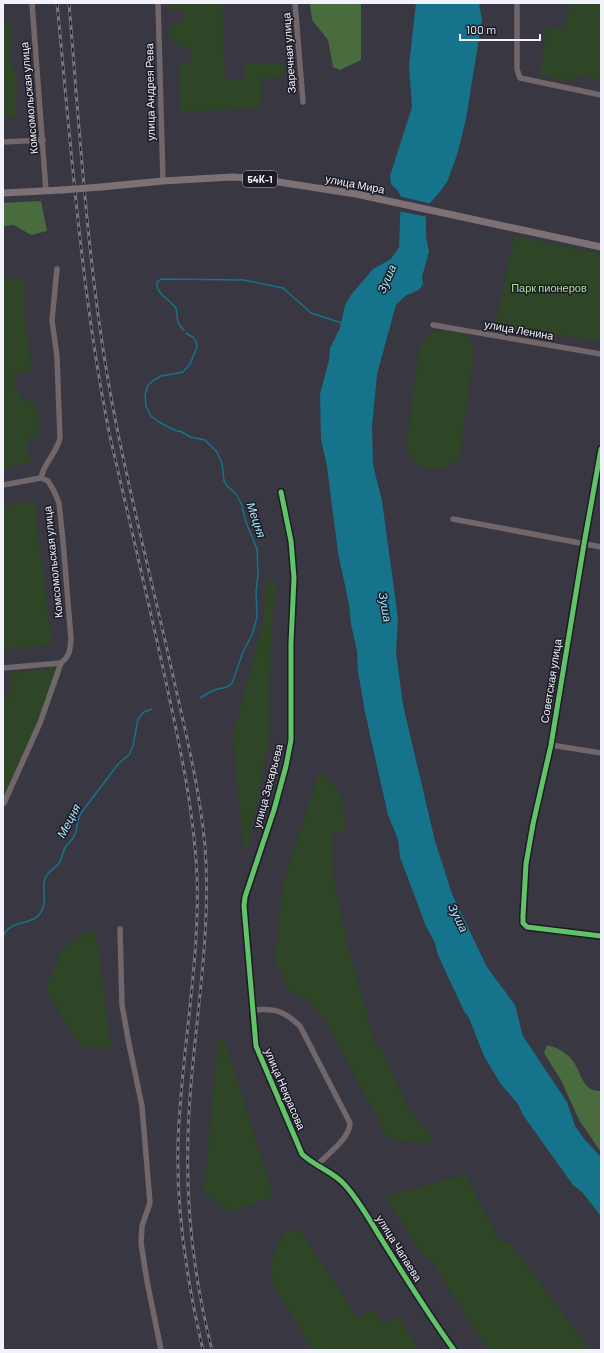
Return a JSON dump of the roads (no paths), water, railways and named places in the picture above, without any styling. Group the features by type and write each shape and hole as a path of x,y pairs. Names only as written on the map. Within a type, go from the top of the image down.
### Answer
{"main road":[{"name":"улица Мира","path":"46,191 163,181 236,177 276,181 356,194 601,247"},
{"name":"54К-1","path":"3,193 46,191"}],"street":[{"name":"Комсомольская улица","path":"32,3 46,191"},
{"name":"улица Андрея Рева","path":"158,3 163,181"},
{"name":"Заречная улица","path":"295,3 303,102"},
{"path":"518,3 517,69 520,78 601,95"},
{"path":"3,142 43,140"},
{"path":"3,485 41,478 42,470 58,447 60,438 57,357 52,320 57,269"},
{"name":"улица Ленина","path":"433,325 601,354"},
{"name":"Советская улица","path":"601,449 550,745 526,864 522,916 523,923 527,927 601,936"},
{"name":"Комсомольская улица","path":"4,803 40,723 61,664 66,659 70,651 71,639 59,504 48,481 41,478"},
{"name":"улица Захарьева","path":"253,1010 244,906 245,897 274,810 286,766 290,740 291,643 294,578 291,541 280,492"},
{"path":"453,519 601,547"},
{"path":"3,668 61,664"},
{"path":"550,745 601,753"},
{"path":"120,929 122,1005 142,1106 150,1203 142,1226 142,1243 147,1281 161,1350"},
{"path":"253,1010 266,1008 277,1010 289,1016 300,1026 350,1124 350,1128 340,1144 318,1165"},
{"name":"улица Некрасова","path":"253,1010 256,1046 302,1154 308,1160 318,1165"},
{"name":"улица Чапаева","path":"318,1165 345,1185 438,1328 454,1350"}],"water":[{"name":"Зуша","path":"416,3 479,3 482,20 466,119 457,155 447,182 428,205 426,211 426,237 429,251 422,277 423,284 419,290 405,296 396,305 377,374 372,427 373,465 382,501 396,603 398,621 396,652 403,705 435,841 452,894 487,967 515,1005 523,1036 567,1102 575,1126 585,1140 601,1157 601,1216 582,1192 573,1185 523,1115 518,1104 500,1083 484,1056 469,1018 464,1011 438,955 435,943 425,924 400,857 398,839 388,815 365,712 358,672 357,651 338,553 327,466 321,440 320,394 329,360 330,348 340,328 345,305 351,295 373,269 391,259 399,247 401,197 399,192 391,184 390,176 412,107 409,65"}],"waterway":[{"name":"Мецня","path":"184,330 178,322 176,308 158,290 157,282 161,279 244,280 283,288 311,313 342,323"},
{"name":"Мецня","path":"186,333 194,338 197,344 190,364 183,372 161,376 148,385 145,395 146,407 151,416 159,422 190,437 205,440 217,452 222,463 224,481 236,494 241,503 246,522 257,549 258,575 256,591 257,617 252,635 243,652 232,683 227,687 214,690 200,698"},
{"name":"Мецня","path":"3,936 11,927 33,920 41,912 44,903 44,883 46,877 49,872 59,863 66,846 74,837 81,813 119,763 129,755 133,746 138,719 144,712 152,709"}],"railway":[{"path":"57,3 84,272 99,379 109,432 176,730 186,779 193,827 197,876 196,943 180,1109 178,1168 184,1247 192,1299 203,1350"},
{"path":"69,3 87,221 100,330 119,438 188,745 203,826 207,880 206,913 202,980 191,1079 188,1172 191,1232 195,1262 199,1291 212,1350"}],"park label":[{"name":"Парк пионеров","path":"549,288"}]}
